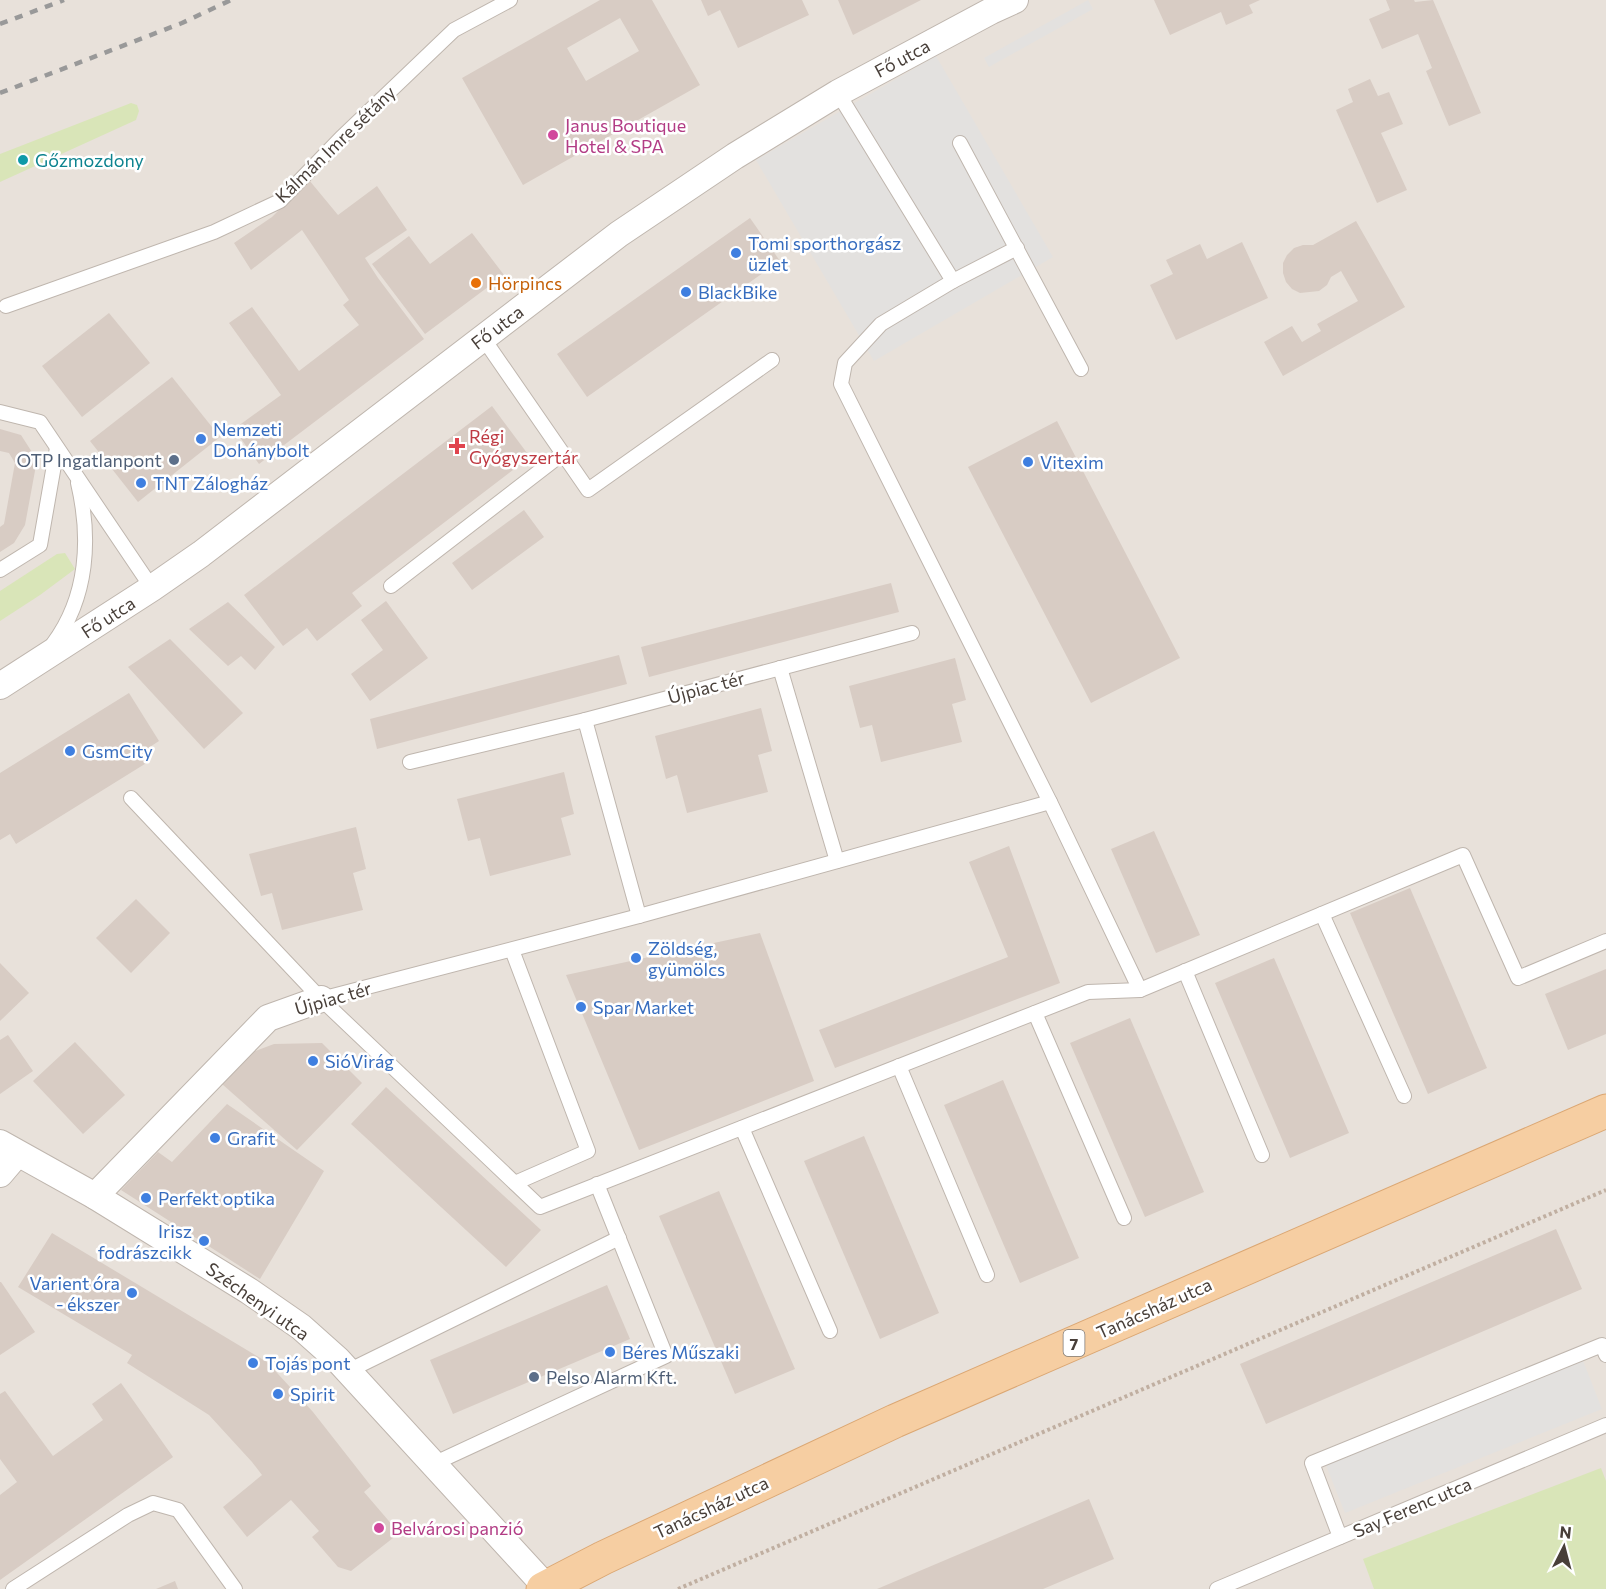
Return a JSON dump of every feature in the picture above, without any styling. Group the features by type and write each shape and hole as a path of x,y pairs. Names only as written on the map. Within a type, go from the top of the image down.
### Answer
{"main road":[{"name":"Tanácsház utca","path":"546,1588 603,1558 895,1421 1606,1111"}],"street":[{"name":"Fő utca","path":"0,686 201,554 619,234 735,156 838,93 991,10 1015,0"},
{"name":"Újpiac tér","path":"95,1196 268,1018 321,999"},
{"name":"Széchenyi utca","path":"8,1149 95,1196 249,1291 301,1327 348,1371 546,1588"},
{"path":"0,1174 8,1149"}],"lane":[{"name":"Kálmán Imre sétány","path":"6,306 214,232 279,201 454,30 510,0"},
{"path":"838,93 952,281"},
{"path":"960,143 1081,369"},
{"path":"1017,248 952,281 881,324 845,363 841,384 1050,802 1140,990"},
{"path":"483,338 588,490 772,360"},
{"path":"0,412 40,422 152,588"},
{"path":"0,570 40,545 57,447"},
{"path":"391,586 562,454"},
{"path":"43,659 63,631 82,585 85,561 84,516 76,475"},
{"name":"Újpiac tér","path":"410,762 585,720 912,633"},
{"path":"780,668 837,861"},
{"path":"585,720 639,916"},
{"path":"131,798 321,999 540,1207 1088,992 1140,990 1463,855 1518,978 1606,941"},
{"name":"Újpiac tér","path":"321,999 639,916 1050,802"},
{"path":"1322,914 1404,1096"},
{"path":"512,950 588,1151 515,1183"},
{"path":"1185,972 1262,1155"},
{"path":"1035,1013 1124,1218"},
{"path":"899,1066 987,1275"},
{"path":"742,1128 830,1332"},
{"path":"433,1464 666,1356 597,1184"},
{"path":"348,1371 619,1238"},
{"path":"1340,1537 1312,1463 1602,1345 1606,1355"},
{"name":"Say Ferenc utca","path":"1217,1589 1606,1425"},
{"path":"13,1589 128,1515 153,1503 178,1510 235,1589"}],"path":[{"path":"678,1589 1606,1190"}],"shaded area":[{"path":"0,0 1606,0 1606,1589 0,1589"},
{"path":"1088,0 1093,9 989,67 984,58"},
{"path":"936,56 1053,257 874,361 756,160"},
{"path":"1580,1353 1602,1409 1345,1513 1323,1458"}],"green space":[{"path":"131,103 137,105 139,111 136,120 0,182 0,154"},
{"path":"65,553 75,569 0,621 0,591 57,554"},
{"path":"1601,1468 1606,1481 1606,1589 1374,1589 1363,1559"}],"building":[{"name":"Janus Boutique Hotel & SPA","path":"600,0 652,0 700,85 523,185 462,78","holes":["620,18 639,51 586,81 567,48"]},
{"path":"701,0 802,0 809,15 738,48 720,10 708,16"},
{"path":"838,0 921,0 853,35"},
{"path":"1154,0 1260,0 1249,5 1253,13 1226,25 1221,12 1170,35"},
{"path":"1386,0 1414,0 1415,2 1433,0 1481,113 1449,126 1426,71 1432,68 1418,34 1382,49 1369,19 1390,10"},
{"path":"1370,79 1378,96 1389,92 1403,124 1381,133 1407,190 1377,203 1336,110 1353,102 1348,89"},
{"path":"309,180 338,215 377,186 407,230 365,258 424,339 259,464 234,429 281,395 229,323 252,307 299,371 359,325 343,305 349,300 302,230 251,270 234,243 272,217"},
{"path":"750,218 780,261 587,397 557,354"},
{"path":"1356,221 1405,307 1283,376 1264,342 1292,326 1302,342 1321,331 1317,324 1358,301 1341,271 1331,277 1327,285 1319,291 1300,293 1292,289 1286,282 1283,263 1294,248 1313,245"},
{"path":"472,233 504,275 425,334 372,264 409,236 430,264"},
{"path":"1242,242 1268,298 1176,340 1150,285 1173,274 1166,260 1200,244 1207,259"},
{"path":"109,313 150,363 82,417 42,366"},
{"path":"172,377 220,437 138,502 90,441"},
{"path":"492,406 530,457 352,593 362,606 317,641 307,628 283,646 244,595"},
{"path":"1057,421 1180,658 1091,703 968,467"},
{"path":"0,429 21,435 37,460 25,525 14,543 0,552 0,527 4,524 15,463 9,453 0,451"},
{"path":"524,510 544,537 472,590 452,563"},
{"path":"891,583 899,612 649,677 641,647"},
{"path":"386,601 428,658 370,701 351,674 383,650 361,620"},
{"path":"228,602 275,647 255,670 241,656 228,666 189,629"},
{"path":"170,639 243,713 204,749 128,667"},
{"path":"619,655 627,684 377,749 370,719"},
{"path":"955,658 966,700 952,704 962,742 881,762 872,725 860,728 849,686"},
{"path":"129,693 159,741 142,752 148,762 16,844 10,834 0,840 0,773"},
{"path":"761,708 772,751 758,755 768,792 687,813 677,775 666,779 655,736"},
{"path":"564,772 574,814 561,818 571,855 490,876 480,838 468,841 457,799"},
{"path":"356,827 366,869 353,873 363,910 282,930 272,893 261,896 249,854"},
{"path":"1154,831 1200,935 1156,953 1111,849"},
{"path":"1009,846 1060,983 835,1068 819,1030 1008,957 969,862"},
{"path":"1410,888 1487,1068 1428,1094 1350,913"},
{"path":"136,899 170,933 131,973 96,938"},
{"path":"760,933 814,1081 639,1150 566,975"},
{"path":"1274,958 1349,1133 1290,1158 1215,983"},
{"path":"0,963 29,993 0,1021"},
{"path":"1606,969 1606,1034 1568,1050 1545,994"},
{"path":"1130,1018 1204,1192 1145,1217 1070,1043"},
{"path":"8,1035 33,1071 0,1094 0,1040"},
{"path":"75,1042 125,1095 83,1134 33,1081"},
{"path":"322,1043 362,1083 297,1150 222,1084 245,1055 274,1044"},
{"path":"1003,1080 1079,1258 1020,1283 944,1105"},
{"path":"386,1087 541,1230 506,1267 351,1124"},
{"path":"227,1104 324,1171 260,1279 121,1190 158,1152 172,1162"},
{"path":"864,1136 939,1313 880,1339 804,1161"},
{"path":"719,1191 795,1369 735,1394 659,1216"},
{"path":"1556,1229 1582,1289 1266,1424 1240,1364"},
{"path":"52,1233 267,1362 313,1412 371,1486 364,1492 394,1527 393,1538 351,1571 338,1567 312,1537 319,1531 291,1500 247,1537 223,1507 262,1475 209,1415 127,1363 132,1355 18,1287"},
{"path":"0,1282 35,1332 0,1355"},
{"path":"607,1285 630,1339 453,1414 430,1360"},
{"path":"121,1383 173,1457 0,1580 0,1495 17,1482 0,1459 0,1394 5,1391 53,1456 103,1420 92,1404"},
{"path":"1089,1499 1114,1559 1043,1589 877,1589"},
{"path":"175,1581 178,1589 156,1589"}],"railway":[{"path":"0,24 64,0"},
{"path":"0,93 182,23 231,0"}],"place":[{"name":"Janus Boutique Hotel & SPA","path":"553,135"},
{"name":"Gőzmozdony","path":"23,160"},
{"name":"Tomi sporthorgász üzlet","path":"736,253"},
{"name":"Hörpincs","path":"476,283"},
{"name":"BlackBike","path":"686,292"},
{"name":"Nemzeti Dohánybolt","path":"201,439"},
{"name":"Régi Gyógyszertár","path":"457,446"},
{"name":"OTP Ingatlanpont","path":"174,460"},
{"name":"Vitexim","path":"1028,462"},
{"name":"TNT Zálogház","path":"141,483"},
{"name":"GsmCity","path":"70,751"},
{"name":"Zöldség, gyümölcs","path":"636,958"},
{"name":"Spar Market","path":"581,1007"},
{"name":"SióVirág","path":"313,1061"},
{"name":"Grafit","path":"215,1138"},
{"name":"Perfekt optika","path":"146,1198"},
{"name":"Irisz fodrászcikk","path":"204,1241"},
{"name":"Varient óra - ékszer","path":"132,1293"},
{"name":"Béres Műszaki","path":"610,1352"},
{"name":"Tojás pont","path":"253,1363"},
{"name":"Pelso Alarm Kft.","path":"534,1377"},
{"name":"Spirit","path":"278,1394"},
{"name":"Belvárosi panzió","path":"379,1528"}]}
